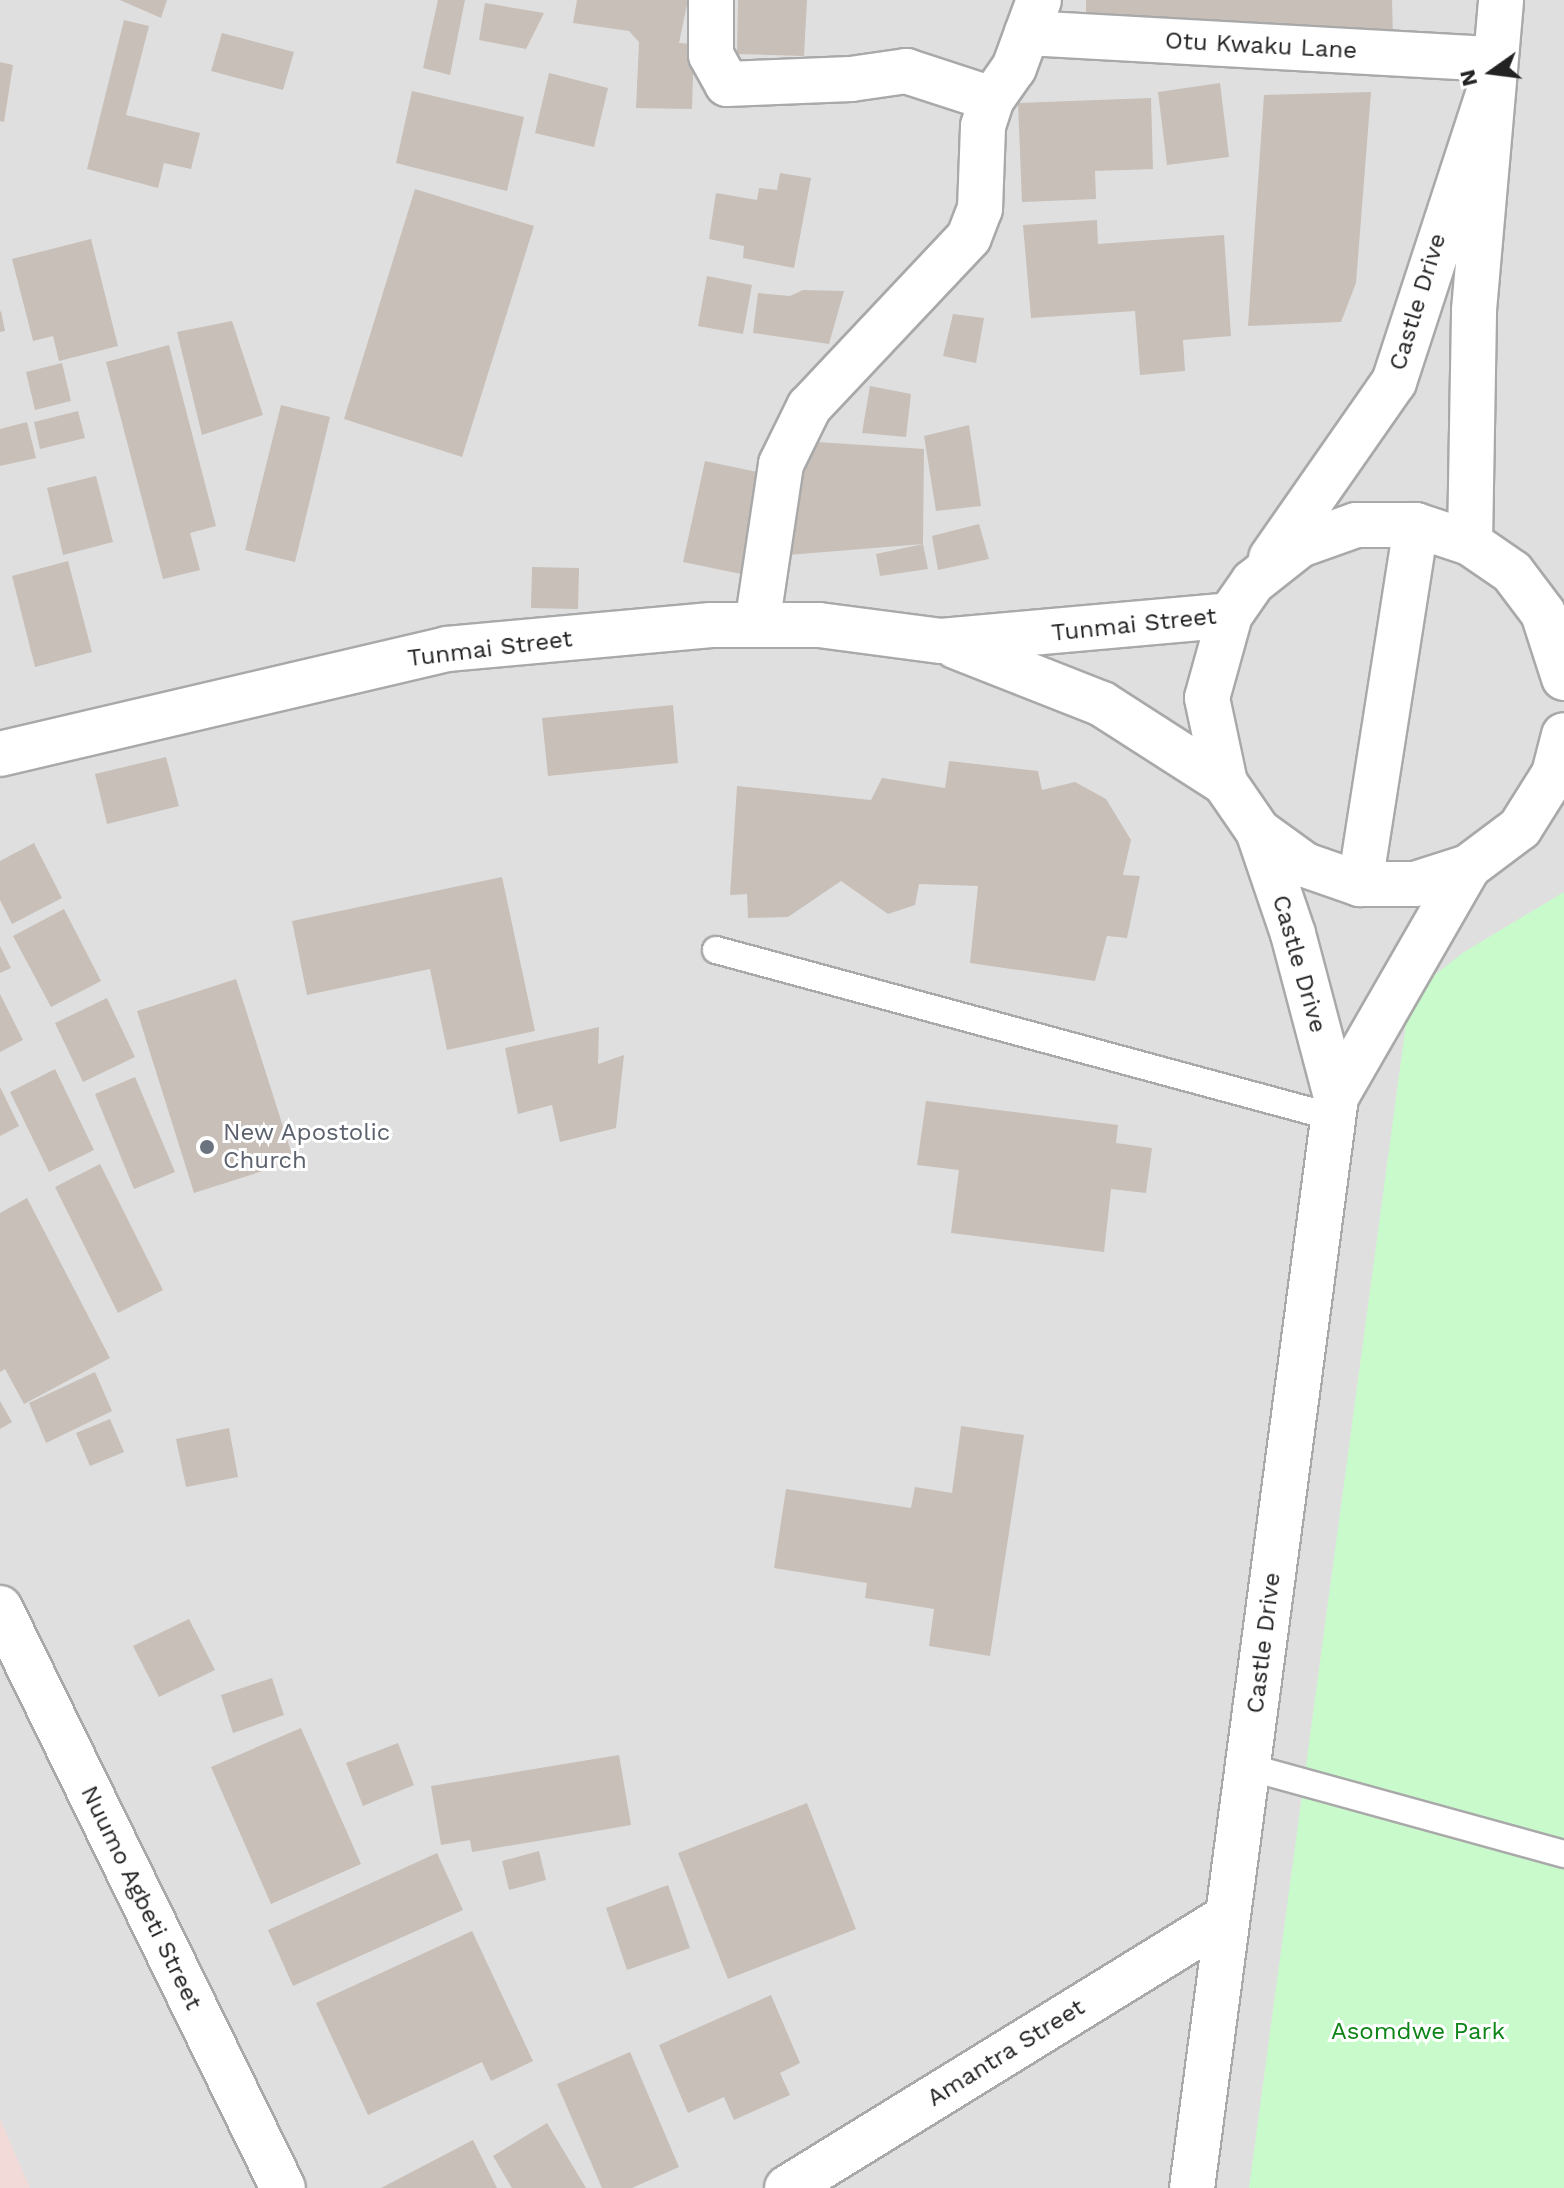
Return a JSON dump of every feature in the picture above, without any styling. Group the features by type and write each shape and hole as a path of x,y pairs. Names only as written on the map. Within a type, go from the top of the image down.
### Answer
{"street":[{"path":"711,0 711,55 727,84 851,79 906,71 992,99"},
{"name":"Castle Drive","path":"1470,543 1474,310 1501,0"},
{"path":"757,625 781,464 809,407 969,237 980,209 983,126 992,99 1014,68 1033,16"},
{"name":"Otu Kwaku Lane","path":"1033,16 1493,71"},
{"name":"Castle Drive","path":"1225,783 1207,698 1242,598 1394,382 1493,71"},
{"path":"1242,598 1314,540 1356,525 1416,525 1470,543 1512,572 1554,618 1564,678"},
{"path":"1360,884 1416,525"},
{"name":"Tunmai Street","path":"941,641 1242,598"},
{"name":"Tunmai Street","path":"0,754 447,649 757,625 819,625 941,641 1102,704 1225,783"},
{"path":"1225,783 1258,831 1305,865 1360,884 1415,884 1468,867 1520,828 1561,760"},
{"name":"Castle Drive","path":"1192,2188 1225,1918 1248,1767 1334,1107 1293,934 1258,831"},
{"name":"Castle Drive","path":"1334,1107 1468,867"},
{"name":"Nuumo Agbeti Street","path":"0,1608 283,2188"},
{"name":"Amantra Street","path":"787,2188 1225,1918"}],"lane":[{"path":"716,950 1334,1107"},
{"path":"1248,1767 1564,1854"}],"shaded area":[{"path":"0,0 1564,0 1564,2188 0,2188"},
{"path":"0,2119 30,2188 0,2188"}],"green space":[{"name":"Asomdwe Park","path":"1564,892 1564,2188 1249,2188 1410,994 1464,952"}],"building":[{"path":"120,0 167,0 161,18"},
{"path":"438,0 465,0 450,75 423,68"},
{"path":"577,0 688,0 679,43 694,44 692,109 636,108 639,42 629,31 573,23"},
{"path":"738,0 807,0 804,56 737,54"},
{"path":"1086,0 1392,0 1393,37 1086,28"},
{"path":"485,3 544,13 526,49 479,40"},
{"path":"124,20 149,26 126,115 200,133 191,169 164,163 158,188 87,169"},
{"path":"222,33 294,52 283,90 211,71"},
{"path":"0,62 13,65 4,122 0,121"},
{"path":"549,73 608,88 594,147 535,133"},
{"path":"1220,83 1229,157 1167,165 1158,92"},
{"path":"412,91 524,117 507,191 396,163"},
{"path":"1371,92 1356,283 1341,322 1248,326 1264,95"},
{"path":"1151,98 1153,169 1095,171 1096,199 1022,202 1018,103"},
{"path":"780,173 811,178 794,268 743,258 744,246 709,239 716,193 757,200 759,188 777,190"},
{"path":"415,189 534,226 462,457 344,419"},
{"path":"1097,220 1098,244 1224,235 1231,336 1183,340 1185,371 1140,375 1135,311 1031,318 1023,225"},
{"path":"91,239 118,346 59,361 53,336 33,341 12,259"},
{"path":"707,276 752,285 743,334 698,326"},
{"path":"803,290 844,291 829,344 753,333 758,293 790,296"},
{"path":"0,312 5,331 0,332"},
{"path":"953,314 984,318 976,363 943,356"},
{"path":"232,321 263,415 202,435 177,332"},
{"path":"169,345 216,526 190,533 200,570 163,579 106,362"},
{"path":"62,363 71,401 35,410 26,372"},
{"path":"870,386 911,394 906,437 862,433"},
{"path":"281,405 330,417 295,562 245,550"},
{"path":"78,411 85,438 40,449 34,422"},
{"path":"27,422 36,458 0,466 0,429"},
{"path":"969,425 981,506 936,511 924,436"},
{"path":"802,441 924,449 923,544 788,555"},
{"path":"705,461 762,473 741,574 683,562"},
{"path":"96,476 113,542 63,555 47,488"},
{"path":"979,524 989,559 938,570 932,536"},
{"path":"923,544 928,569 880,576 876,554"},
{"path":"68,561 92,652 35,667 12,576"},
{"path":"532,567 579,568 578,609 531,608"},
{"path":"673,705 678,763 548,776 542,718"},
{"path":"166,757 179,806 107,824 95,774"},
{"path":"949,761 1038,771 1042,790 1075,782 1106,799 1131,840 1123,875 1140,876 1127,938 1107,936 1095,981 970,963 978,886 919,884 915,905 888,914 841,881 788,917 748,918 747,894 730,895 737,786 871,800 882,778 945,788"},
{"path":"34,843 62,898 12,924 0,900 0,861"},
{"path":"502,877 535,1031 447,1050 430,969 307,995 292,921"},
{"path":"64,909 101,981 51,1007 13,936"},
{"path":"0,946 11,968 0,973"},
{"path":"236,979 294,1161 194,1193 137,1011"},
{"path":"0,994 23,1040 0,1052"},
{"path":"107,998 135,1057 83,1082 55,1023"},
{"path":"599,1027 598,1064 624,1055 616,1128 560,1142 552,1105 518,1114 505,1048"},
{"path":"55,1069 94,1150 49,1172 10,1092"},
{"path":"135,1077 175,1172 134,1189 95,1094"},
{"path":"0,1087 19,1126 0,1136"},
{"path":"926,1101 1118,1125 1116,1143 1152,1148 1146,1193 1111,1189 1104,1252 951,1233 959,1170 917,1165"},
{"path":"100,1164 163,1290 118,1313 55,1187"},
{"path":"27,1198 110,1358 24,1404 5,1369 0,1372 0,1213"},
{"path":"95,1372 112,1411 46,1443 29,1403"},
{"path":"0,1401 12,1422 0,1429"},
{"path":"110,1419 124,1452 90,1466 76,1433"},
{"path":"961,1426 1024,1435 990,1656 929,1646 934,1609 865,1598 867,1583 774,1568 786,1489 911,1508 915,1487 952,1493"},
{"path":"229,1428 238,1477 186,1487 176,1439"},
{"path":"189,1619 215,1670 159,1697 133,1646"},
{"path":"272,1678 284,1715 233,1733 221,1695"},
{"path":"301,1728 361,1864 271,1904 211,1767"},
{"path":"398,1743 414,1785 363,1806 346,1763"},
{"path":"619,1755 631,1825 472,1852 470,1840 441,1845 431,1786"},
{"path":"807,1803 856,1929 728,1979 678,1853"},
{"path":"539,1851 546,1880 509,1890 502,1861"},
{"path":"437,1853 463,1910 293,1986 268,1930"},
{"path":"668,1885 690,1948 627,1970 606,1908"},
{"path":"472,1931 533,2061 491,2081 482,2062 368,2115 316,2003"},
{"path":"771,1995 800,2063 780,2073 790,2095 734,2120 724,2097 688,2113 659,2045"},
{"path":"630,2052 679,2167 632,2188 602,2188 557,2084"},
{"path":"547,2123 586,2188 512,2188 493,2156"},
{"path":"473,2140 497,2188 381,2188"}],"place":[{"name":"New Apostolic Church","path":"207,1147"}]}
